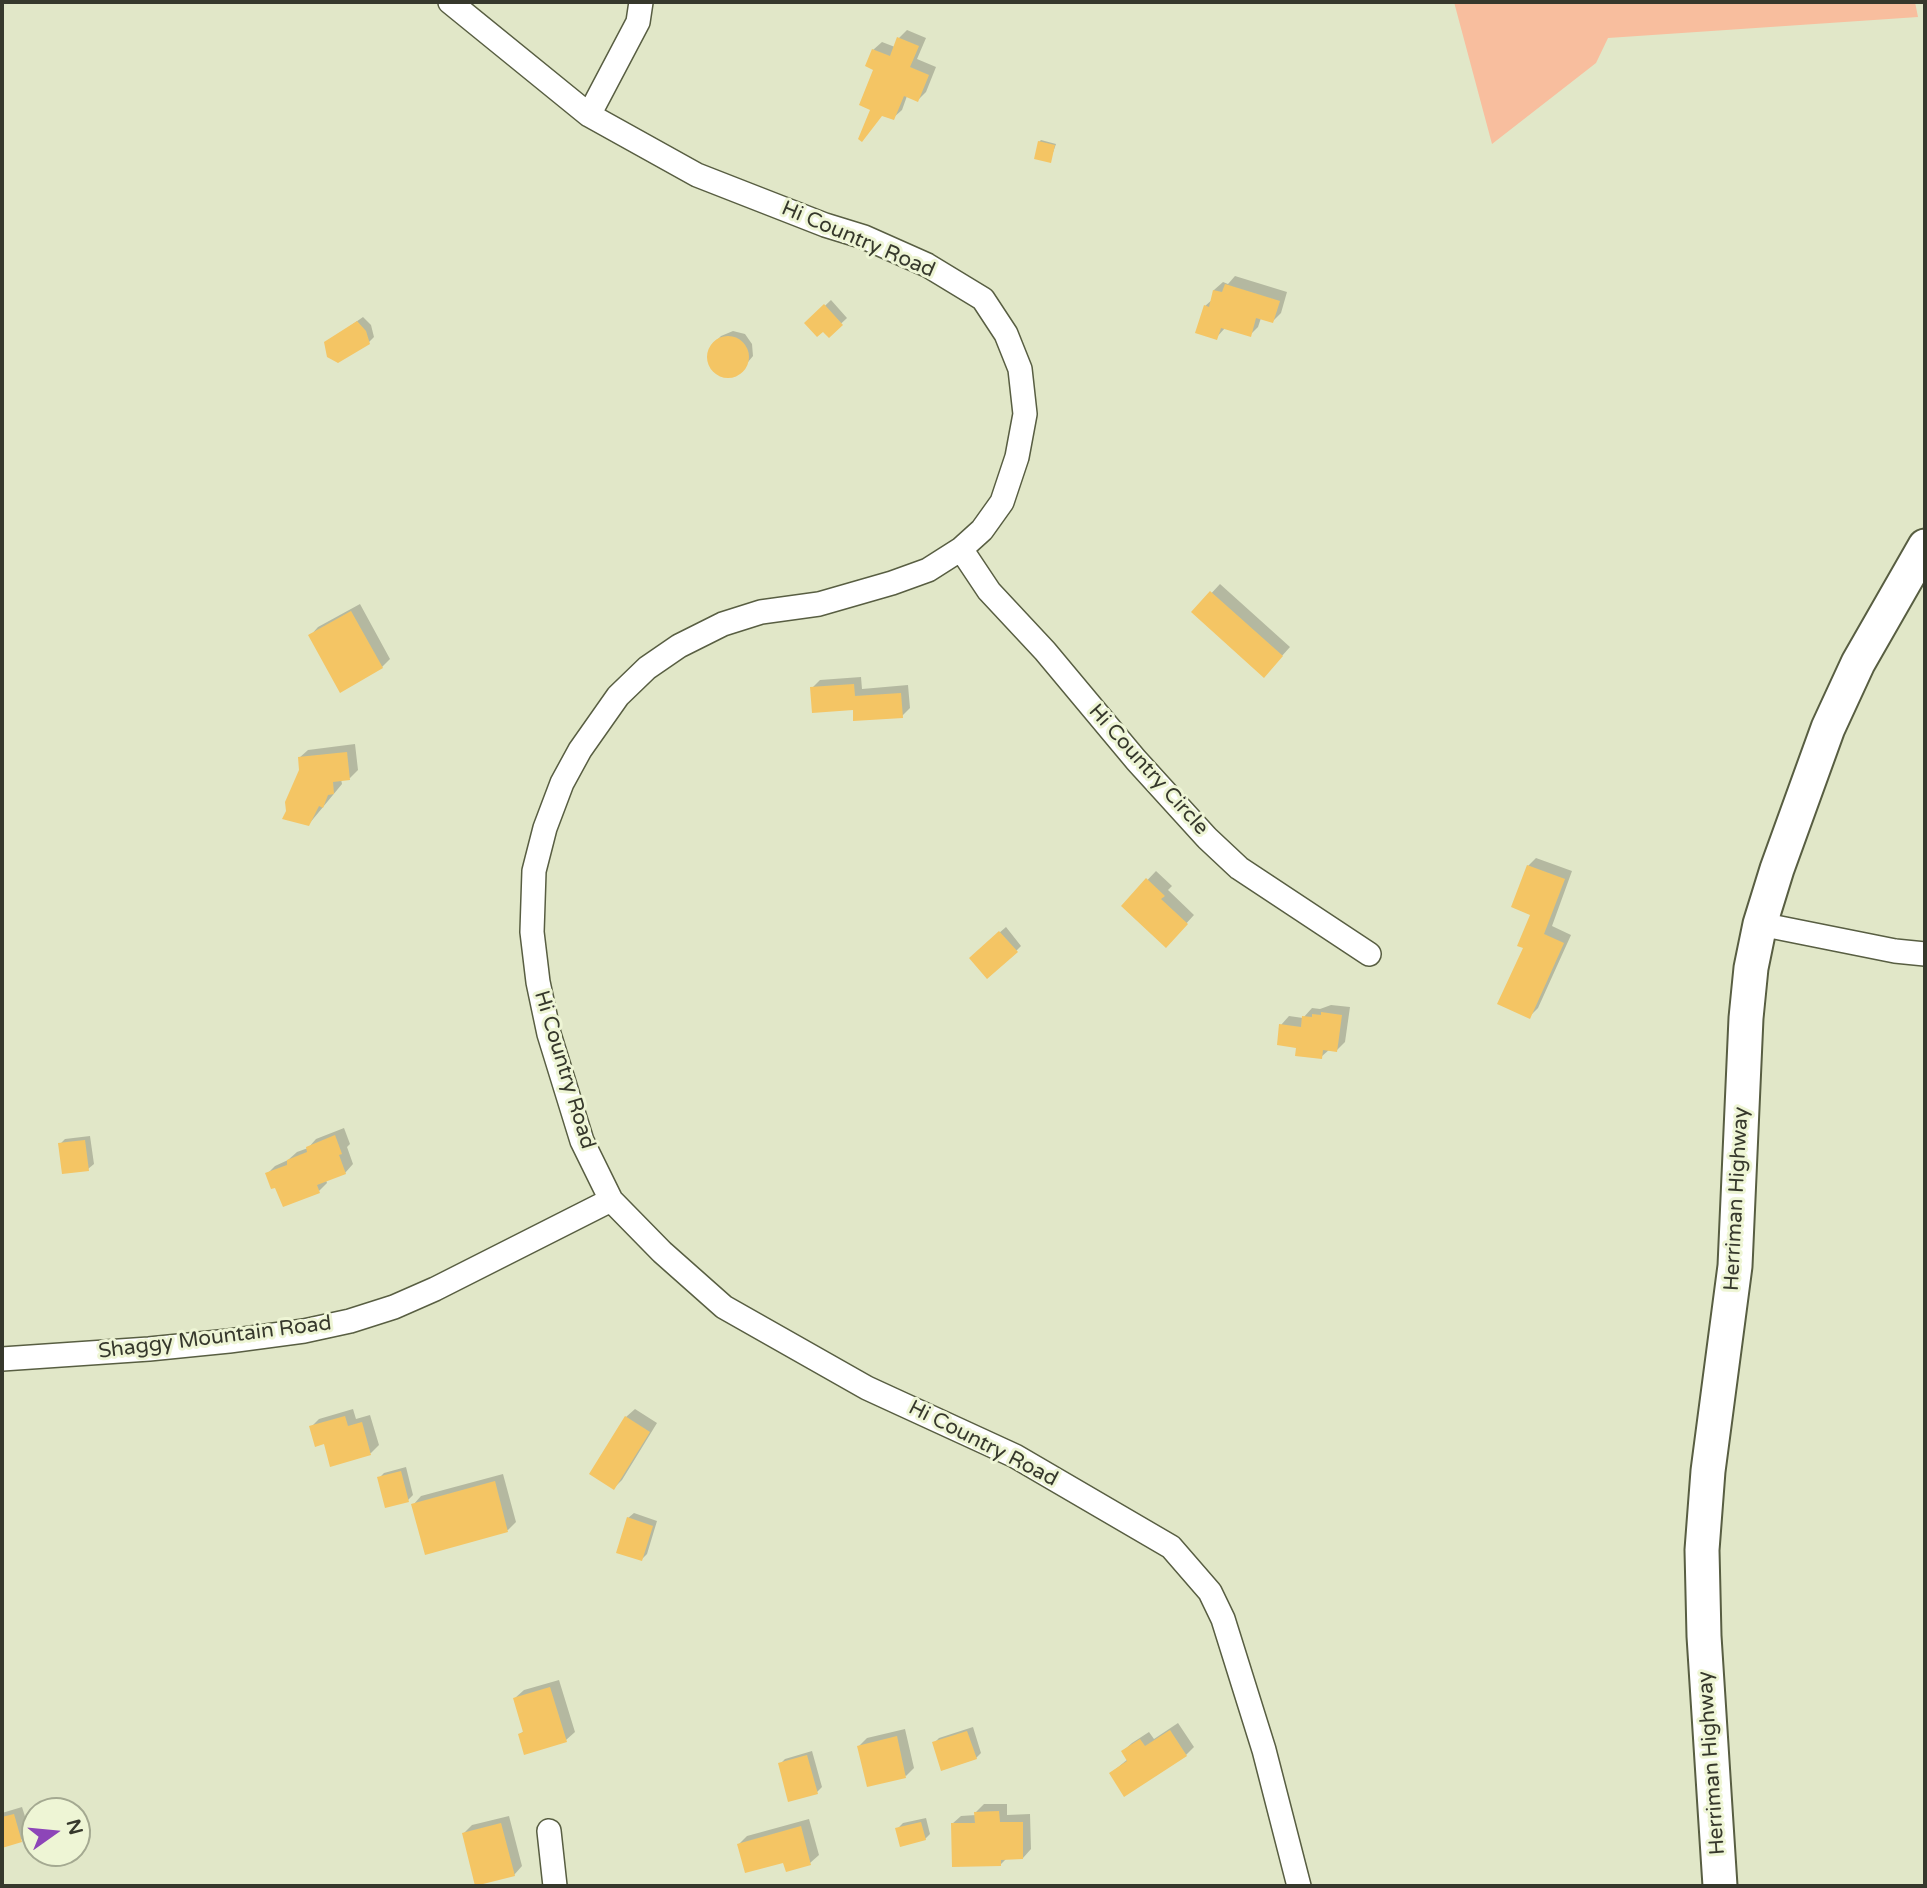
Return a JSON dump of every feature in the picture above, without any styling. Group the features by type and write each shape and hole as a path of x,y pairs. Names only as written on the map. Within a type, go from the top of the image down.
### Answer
{"main road":[{"name":"Herriman Highway","path":"1720,1886 1704,1636 1703,1524 1735,1266 1747,993 1760,925 1794,816 1843,693 1874,633 1925,546"}],"street":[{"name":"Hi Country Road","path":"450,2 589,115 698,175 825,225 864,237 927,265 982,299 1006,334 1020,369 1025,414 1017,457 1002,502 982,530 961,549 928,570 819,604 761,612 723,625 680,646 648,668 618,696 580,750 562,783 545,828 534,871 532,932 538,982 549,1034 582,1141 611,1200 662,1252 724,1307 867,1388 1014,1456 1171,1547 1210,1592 1223,1619 1264,1751 1299,1886"},
{"path":"589,115 638,22 641,2"},
{"name":"Hi Country Circle","path":"961,549 989,591 1045,651 1136,760 1208,838 1239,868 1369,954"},
{"path":"1760,925 1895,951 1925,954"},
{"name":"Shaggy Mountain Road","path":"2,1360 229,1341 304,1331 350,1321 394,1307 435,1289 611,1200"},
{"path":"549,1831 555,1886"}],"shaded area":[{"path":"1454,2 1915,2 1918,17 1608,38 1596,63 1492,144"}],"building":[{"path":"897,37 919,46 910,67 929,75 918,102 904,96 894,120 882,116 862,142 858,139 870,110 859,105 873,70 865,66 872,49 890,56"},
{"path":"1038,141 1055,145 1051,163 1034,159"},
{"path":"1225,284 1280,301 1273,323 1256,318 1251,337 1221,328 1217,340 1195,333 1204,305 1209,307 1213,290 1222,292"},
{"path":"824,304 843,325 829,338 823,332 817,337 804,323"},
{"path":"357,321 366,331 370,344 338,363 327,357 324,342"},
{"path":"728,336 743,342 749,357 743,372 728,378 713,372 707,357 713,342"},
{"path":"1210,591 1283,656 1264,678 1191,612"},
{"path":"351,611 383,668 340,693 308,635"},
{"path":"854,684 855,696 901,693 903,718 853,721 853,710 812,713 810,687"},
{"path":"347,752 350,780 333,782 334,794 328,795 323,808 319,806 309,826 282,819 286,811 285,802 299,770 298,757"},
{"path":"1527,865 1565,879 1544,934 1564,943 1530,1019 1497,1004 1523,948 1517,946 1530,915 1511,907"},
{"path":"1146,878 1165,896 1161,899 1188,924 1166,948 1121,906"},
{"path":"999,931 1018,952 987,979 969,958"},
{"path":"1321,1012 1342,1015 1337,1052 1323,1050 1322,1059 1295,1056 1296,1048 1277,1045 1279,1024 1301,1027 1302,1016 1312,1017 1312,1014 1321,1015"},
{"path":"335,1135 346,1174 317,1185 320,1193 283,1207 275,1188 271,1189 265,1173 287,1165 287,1160 307,1152 306,1147"},
{"path":"85,1140 89,1171 62,1174 58,1143"},
{"path":"345,1416 348,1426 362,1422 371,1455 330,1467 324,1444 315,1447 309,1426"},
{"path":"625,1416 650,1432 614,1490 589,1474"},
{"path":"401,1471 409,1502 385,1508 377,1477"},
{"path":"495,1481 508,1532 425,1555 411,1504"},
{"path":"627,1517 653,1526 642,1561 616,1553"},
{"path":"550,1687 567,1742 524,1755 518,1734 523,1732 513,1698"},
{"path":"1170,1730 1187,1756 1124,1797 1109,1773 1127,1761 1121,1751 1140,1739 1145,1746"},
{"path":"967,1731 977,1759 941,1771 932,1742"},
{"path":"897,1736 906,1778 867,1787 857,1746"},
{"path":"807,1755 818,1794 788,1802 778,1763"},
{"path":"999,1811 1000,1822 1023,1822 1023,1859 1001,1860 1001,1866 952,1867 951,1823 975,1823 974,1812"},
{"path":"14,1814 21,1842 2,1848 2,1817"},
{"path":"921,1822 926,1840 900,1847 895,1828"},
{"path":"501,1823 515,1876 475,1886 462,1833"},
{"path":"801,1826 811,1865 786,1872 783,1863 745,1873 737,1844"}]}
